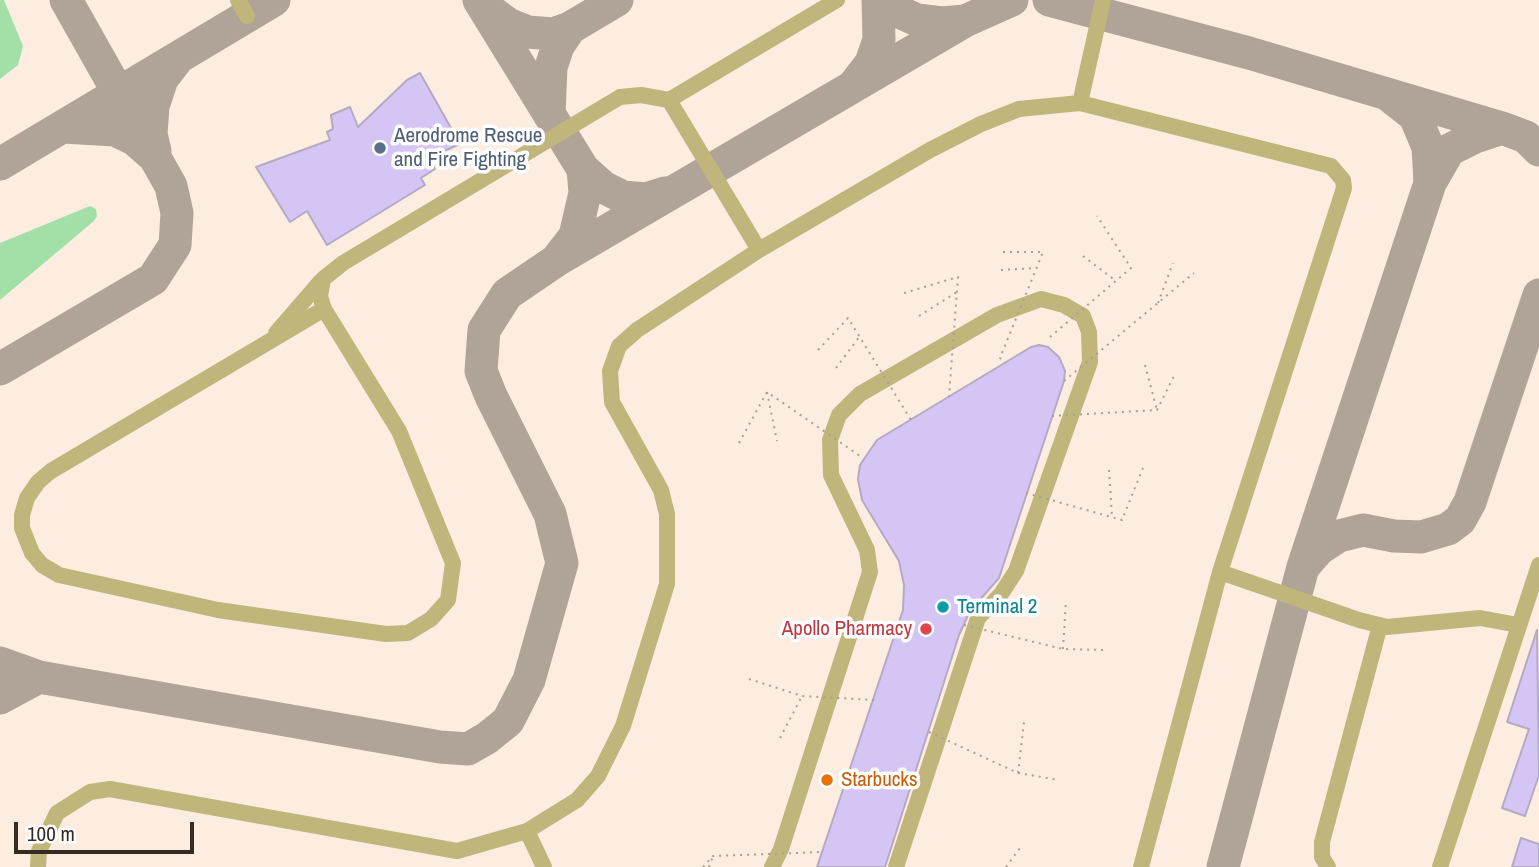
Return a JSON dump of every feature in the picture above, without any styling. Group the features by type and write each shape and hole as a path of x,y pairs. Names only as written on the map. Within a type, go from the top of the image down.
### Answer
{"lane":[{"path":"238,0 247,16"},
{"path":"267,343 323,279 344,263 620,97 641,95 669,100 837,0"},
{"path":"1080,103 1102,0"},
{"path":"669,100 759,250"},
{"path":"38,867 43,840 57,813 90,792 110,789 457,850 499,842 527,831 577,800 598,776 623,726 667,584 667,514 661,489 612,402 610,371 619,346 637,330 759,250 868,184 981,124 1019,110 1080,103 1331,166 1343,180 1344,188 1220,572 1141,867"},
{"path":"323,279 320,296 324,309 399,431 453,564 448,600 431,619 408,633 386,634 205,607 59,575 42,565 32,552 22,528 22,515 27,498 38,482 51,471 324,309"},
{"path":"772,867 781,849 870,572 867,550 831,475 830,440 839,415 860,394 997,315 1041,299 1064,305 1083,316 1089,332 1090,362 1016,571 1001,594 978,618 899,863"},
{"path":"1440,867 1538,568"},
{"path":"1220,572 1380,625 1412,626 1480,618 1518,625"},
{"path":"1328,867 1322,857 1322,842 1380,625"},
{"path":"527,831 544,867"}],"path":[{"path":"1050,337 1131,268 1097,216"},
{"path":"1003,252 1044,252 1000,358 1006,363"},
{"path":"1083,256 1116,281"},
{"path":"1158,303 1173,263"},
{"path":"1001,270 1037,268"},
{"path":"1064,381 1194,274"},
{"path":"904,293 958,277 949,397"},
{"path":"919,316 957,292"},
{"path":"818,351 848,317 911,420"},
{"path":"836,368 860,336"},
{"path":"1145,365 1157,410"},
{"path":"1157,410 1175,374"},
{"path":"766,392 778,441"},
{"path":"739,443 766,392"},
{"path":"766,392 863,457"},
{"path":"1052,416 1157,410"},
{"path":"1026,493 1122,520 1143,468"},
{"path":"1110,470 1112,517"},
{"path":"1063,649 1066,601"},
{"path":"964,625 1063,649 1103,650"},
{"path":"749,679 802,696 874,700"},
{"path":"780,738 802,696"},
{"path":"1018,772 1024,722"},
{"path":"929,732 1018,772 1059,780"},
{"path":"1006,867 1020,848"},
{"path":"703,867 713,856 822,852"},
{"path":"709,867 713,856"}],"green space":[{"path":"0,0 4,0 23,46 18,65 0,79"},
{"path":"90,206 96,209 97,216 94,221 0,300 0,243"}],"building":[{"name":"Aerodrome Rescue and Fire Fighting","path":"420,73 460,144 429,158 435,169 421,178 425,185 327,245 307,211 290,222 256,167 330,140 327,132 333,129 331,115 350,107 358,127 407,80"},
{"name":"Terminal 2","path":"1031,347 1048,347 1059,357 1065,371 1064,381 999,578 970,611 959,635 885,867 817,867 903,610 904,585 899,561 862,500 858,479 860,465 877,440"},
{"path":"1537,630 1539,775 1525,816 1502,808 1529,729 1507,722"},
{"path":"1521,838 1539,844 1539,867 1512,867"}],"taxiway":[{"path":"0,369 153,279 175,245 177,213 171,186 66,0"},
{"path":"0,164 274,0"},
{"path":"479,0 583,169 585,193 575,236 558,258"},
{"path":"488,9 508,24 528,32 553,34 570,28 617,0"},
{"path":"854,85 871,63 879,40 878,0"},
{"path":"886,0 897,11 917,20 942,23 965,21"},
{"path":"0,663 39,677 440,747 468,749 487,738 508,721 529,680 562,563 550,514 481,371 484,330 507,294 557,260 965,21 1012,0"},
{"path":"1049,0 1249,53 1502,128 1526,137 1539,150"},
{"path":"549,114 551,67 558,46 570,28"},
{"path":"155,151 151,134 153,106 162,79 178,58"},
{"path":"1223,867 1303,567 1430,183 1428,147 1415,116 1387,94"},
{"path":"63,127 115,130 134,139 151,154"},
{"path":"1430,183 1449,150 1502,128"},
{"path":"583,169 603,187 623,197 646,199 665,193"},
{"path":"1305,565 1319,549 1339,536 1363,530 1394,536 1421,537 1448,529 1460,520 1470,502 1539,295"},
{"path":"0,698 39,677"}],"place":[{"name":"Aerodrome Rescue and Fire Fighting","path":"380,148"},
{"name":"Terminal 2","path":"943,607"},
{"name":"Apollo Pharmacy","path":"926,629"},
{"name":"Starbucks","path":"827,780"}]}
